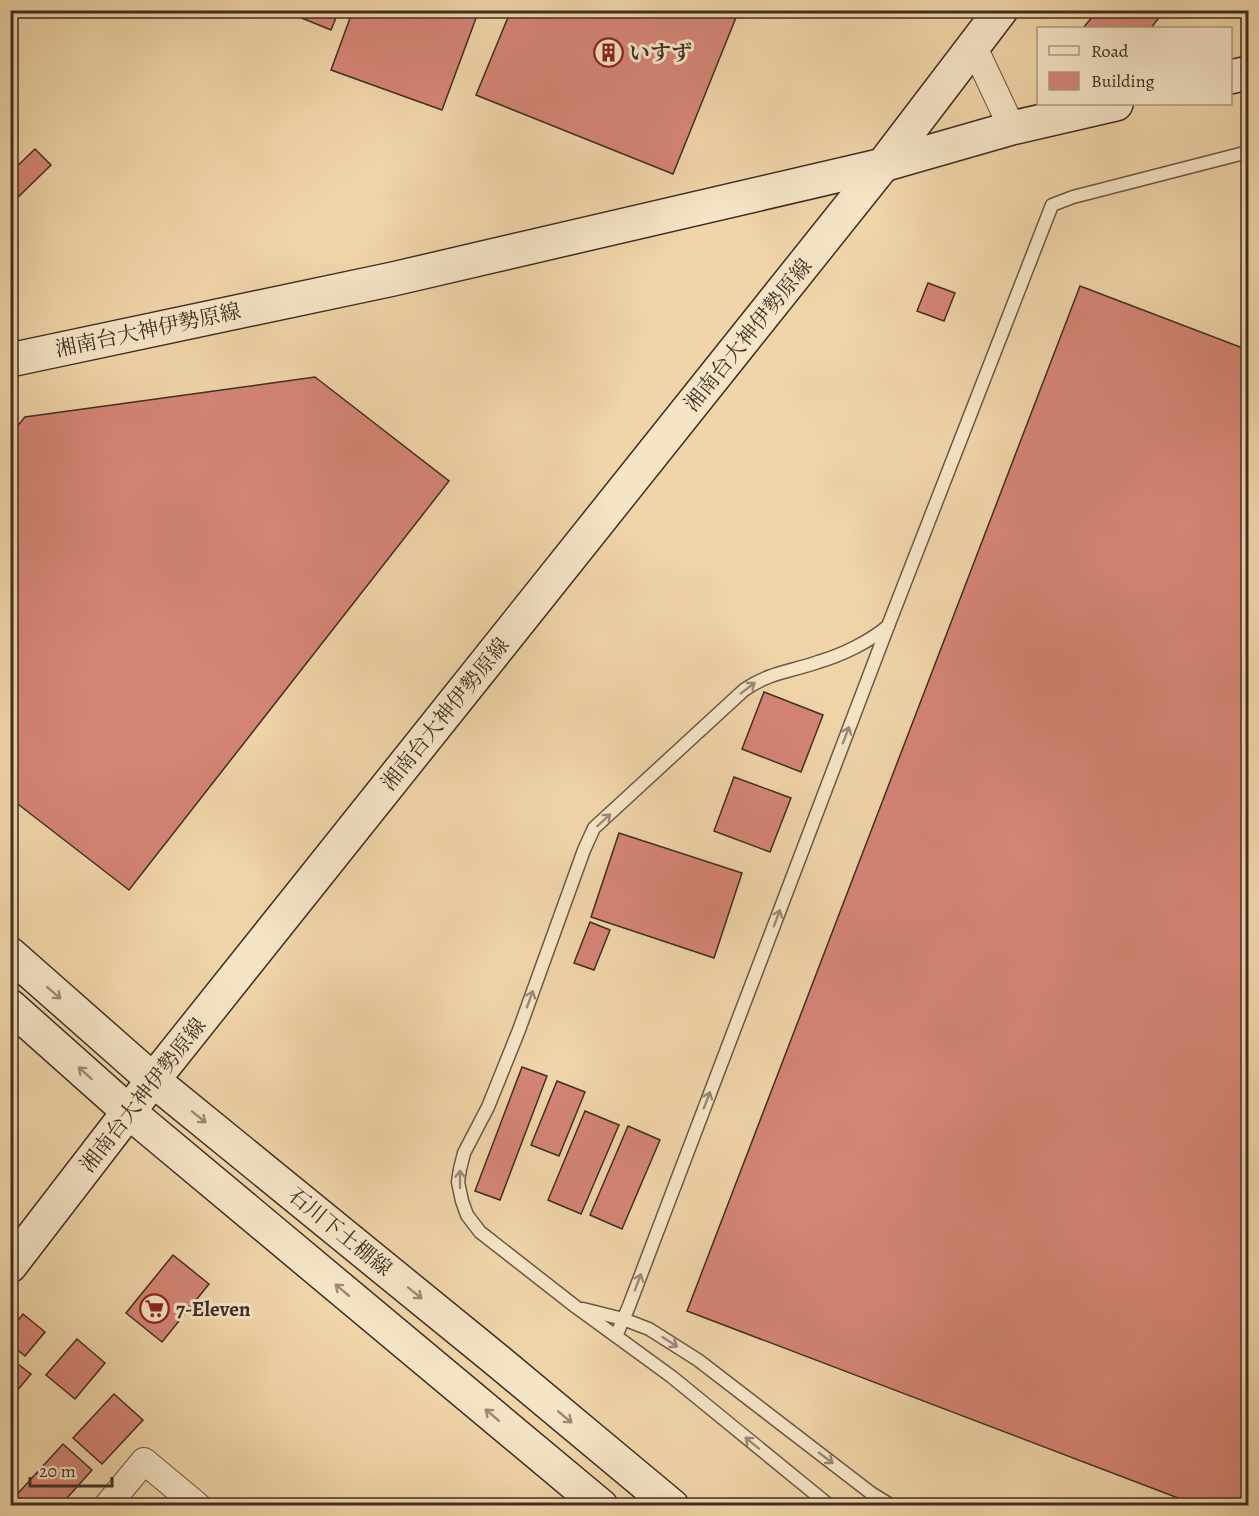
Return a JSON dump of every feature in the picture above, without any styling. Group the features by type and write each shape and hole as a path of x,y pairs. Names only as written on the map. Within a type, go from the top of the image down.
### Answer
{"street":[{"name":"湘南台大神伊勢原線","path":"10,1266 153,1080 883,165 1001,10"},
{"path":"973,45 1012,128"},
{"path":"1232,76 1248,72"},
{"path":"883,165 1012,128 1112,105"},
{"name":"湘南台大神伊勢原線","path":"10,360 393,279 883,165"},
{"name":"石川下土棚線","path":"10,954 153,1080 672,1506"},
{"name":"石川下土棚線","path":"10,1006 129,1112 602,1506"},
{"path":"107,1506 144,1461 198,1506"}],"lane":[{"path":"616,1336 1052,205 1072,197 1248,152"},
{"path":"830,1506 672,1377 576,1308 480,1232 468,1215 458,1182 464,1153 488,1107 510,1052 594,828 754,683 765,677 820,662 871,638 888,626"},
{"path":"576,1308 623,1319 649,1329 698,1360 892,1506"}],"building":[{"path":"282,10 339,10 331,30"},
{"path":"353,10 479,10 442,110 331,70"},
{"name":"いすず","path":"511,10 739,10 673,174 476,95"},
{"path":"1098,10 1165,10 1152,27 1084,27"},
{"path":"35,149 51,165 10,205 10,173"},
{"path":"928,283 955,293 944,321 917,311"},
{"path":"1080,286 1248,350 1248,1506 1199,1506 687,1311"},
{"path":"315,377 449,481 129,890 10,798 10,435 25,417"},
{"path":"764,692 823,715 801,772 742,749"},
{"path":"734,777 791,798 770,852 714,831"},
{"path":"619,833 742,873 714,958 591,917"},
{"path":"590,922 610,930 594,970 574,963"},
{"path":"522,1067 547,1076 500,1200 475,1191"},
{"path":"557,1081 585,1092 559,1156 531,1145"},
{"path":"10,1093 17,1098 10,1106"},
{"path":"585,1111 619,1125 581,1214 548,1200"},
{"path":"628,1126 660,1140 622,1229 590,1215"},
{"path":"173,1255 209,1284 162,1342 126,1313"},
{"path":"23,1314 45,1332 25,1356 10,1344 10,1330"},
{"path":"77,1339 105,1363 75,1399 46,1375"},
{"path":"10,1358 31,1374 10,1399"},
{"path":"114,1394 143,1420 102,1464 73,1438"},
{"path":"63,1444 92,1470 60,1506 10,1506 10,1502"}],"place":[{"name":"いすず","path":"608,53"},
{"name":"7-Eleven","path":"155,1309"}]}
